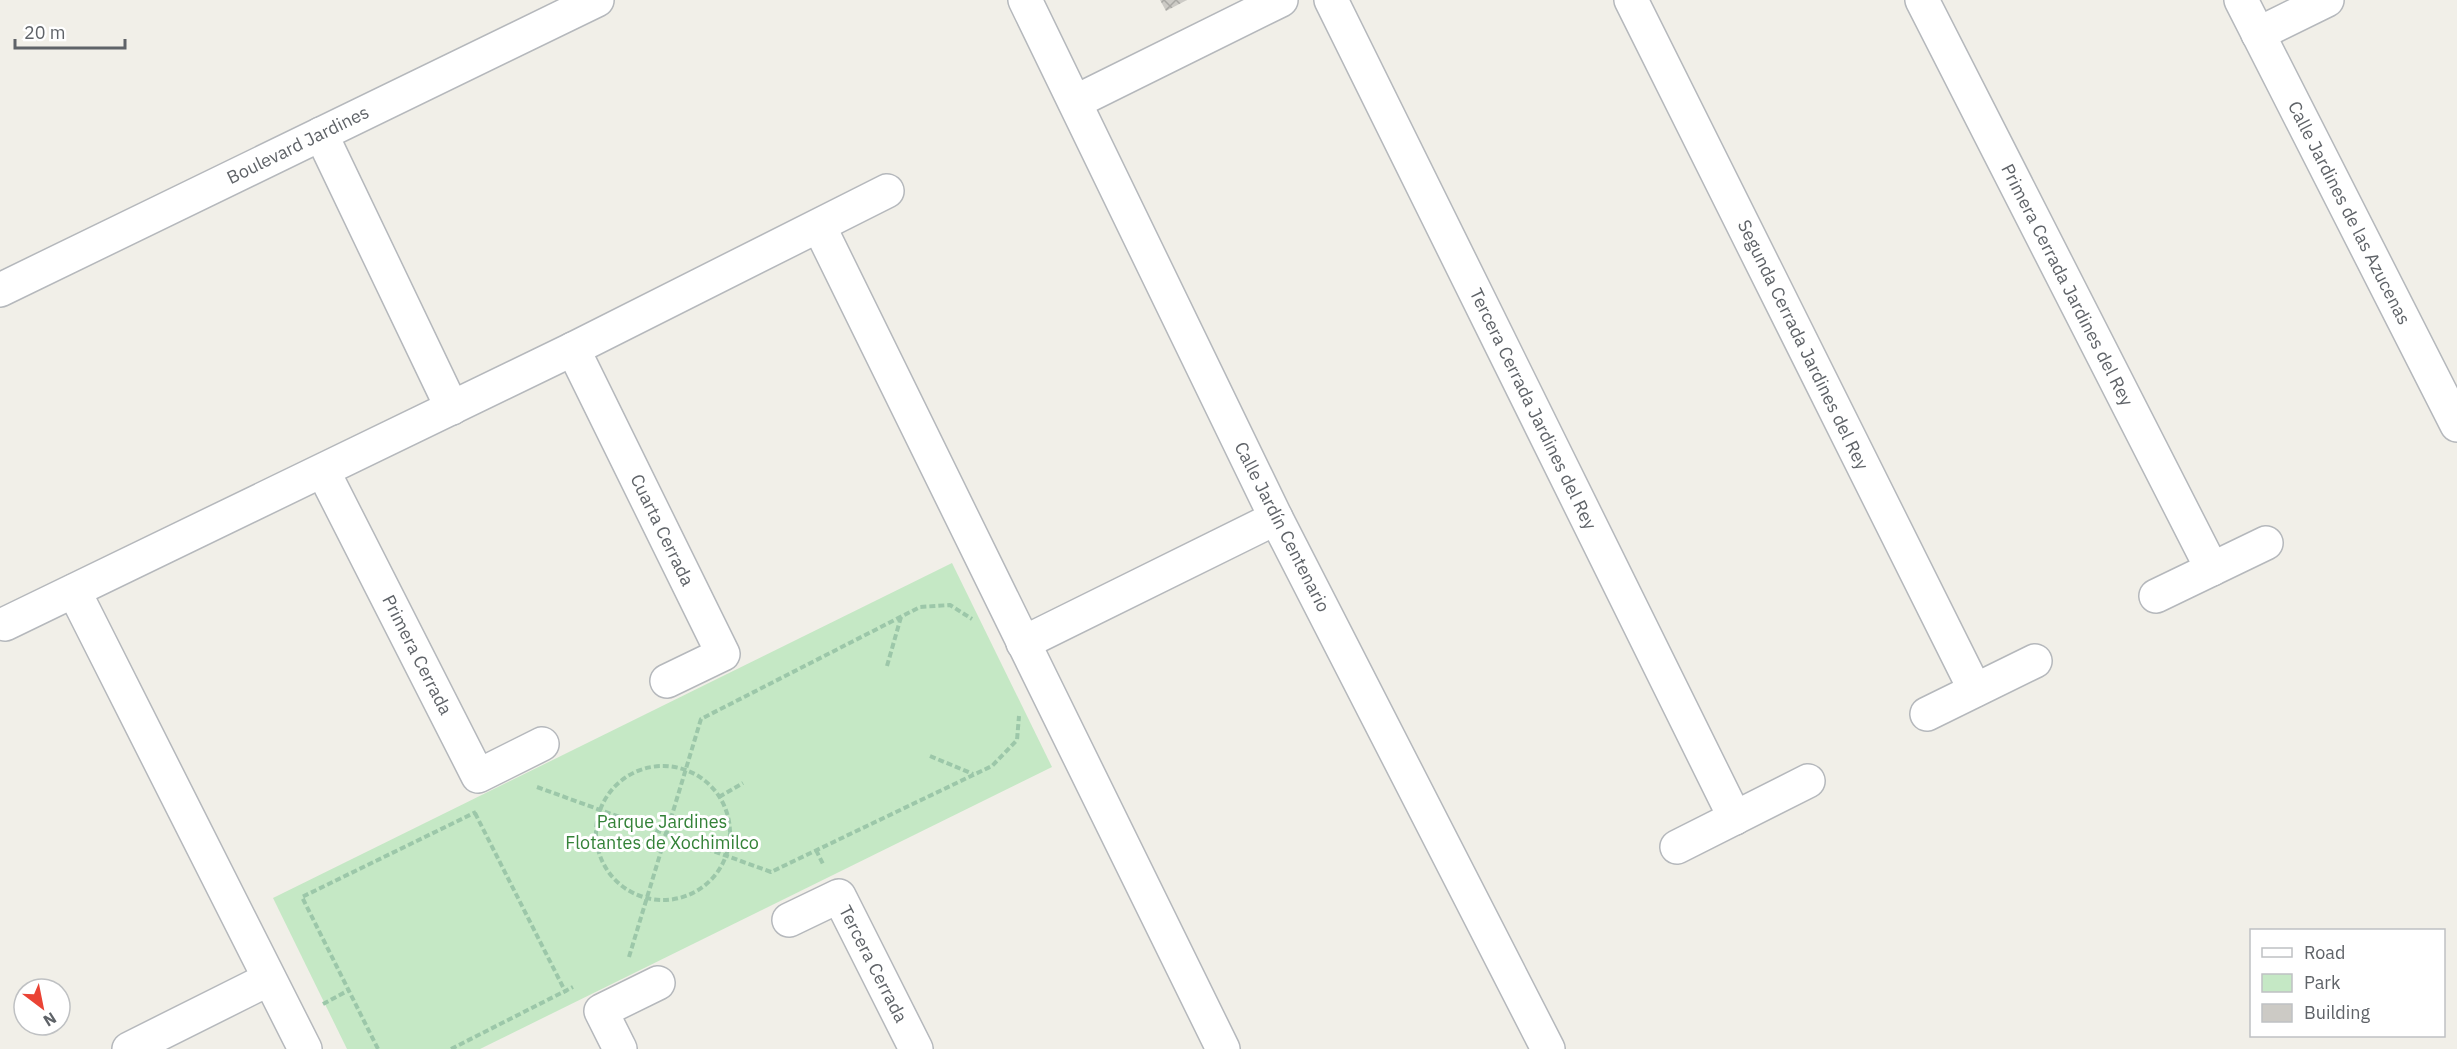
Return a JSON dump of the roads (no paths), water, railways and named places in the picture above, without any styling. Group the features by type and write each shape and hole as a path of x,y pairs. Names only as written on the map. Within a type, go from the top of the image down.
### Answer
{"street":[{"name":"Boulevard Jardines","path":"0,290 597,0"},
{"name":"Calle Jardín Centenario","path":"1025,0 1276,518 1548,1049"},
{"path":"1075,102 1281,0"},
{"name":"Tercera Cerrada Jardines del Rey","path":"1331,0 1735,818"},
{"name":"Segunda Cerrada Jardines del Rey","path":"1631,0 1974,690"},
{"name":"Primera Cerrada Jardines del Rey","path":"1922,0 2212,569"},
{"name":"Calle Jardines de las Azucenas","path":"2241,0 2457,425"},
{"path":"2258,34 2327,0"},
{"path":"321,134 452,408"},
{"path":"5,624 573,349 887,191"},
{"path":"819,226 1223,1049"},
{"name":"Cuarta Cerrada","path":"573,349 723,654 668,681"},
{"name":"Primera Cerrada","path":"322,471 478,776 542,744"},
{"path":"1023,642 1276,518"},
{"path":"2156,596 2266,543"},
{"path":"74,591 305,1049"},
{"path":"1927,714 2035,660"},
{"path":"1677,847 1808,781"},
{"name":"Tercera Cerrada","path":"789,920 839,896 916,1049"},
{"path":"129,1049 269,979"},
{"path":"620,1049 601,1011 658,982"}],"park label":[{"name":"Parque Jardines Flotantes de Xochimilco","path":"662,832"}]}
